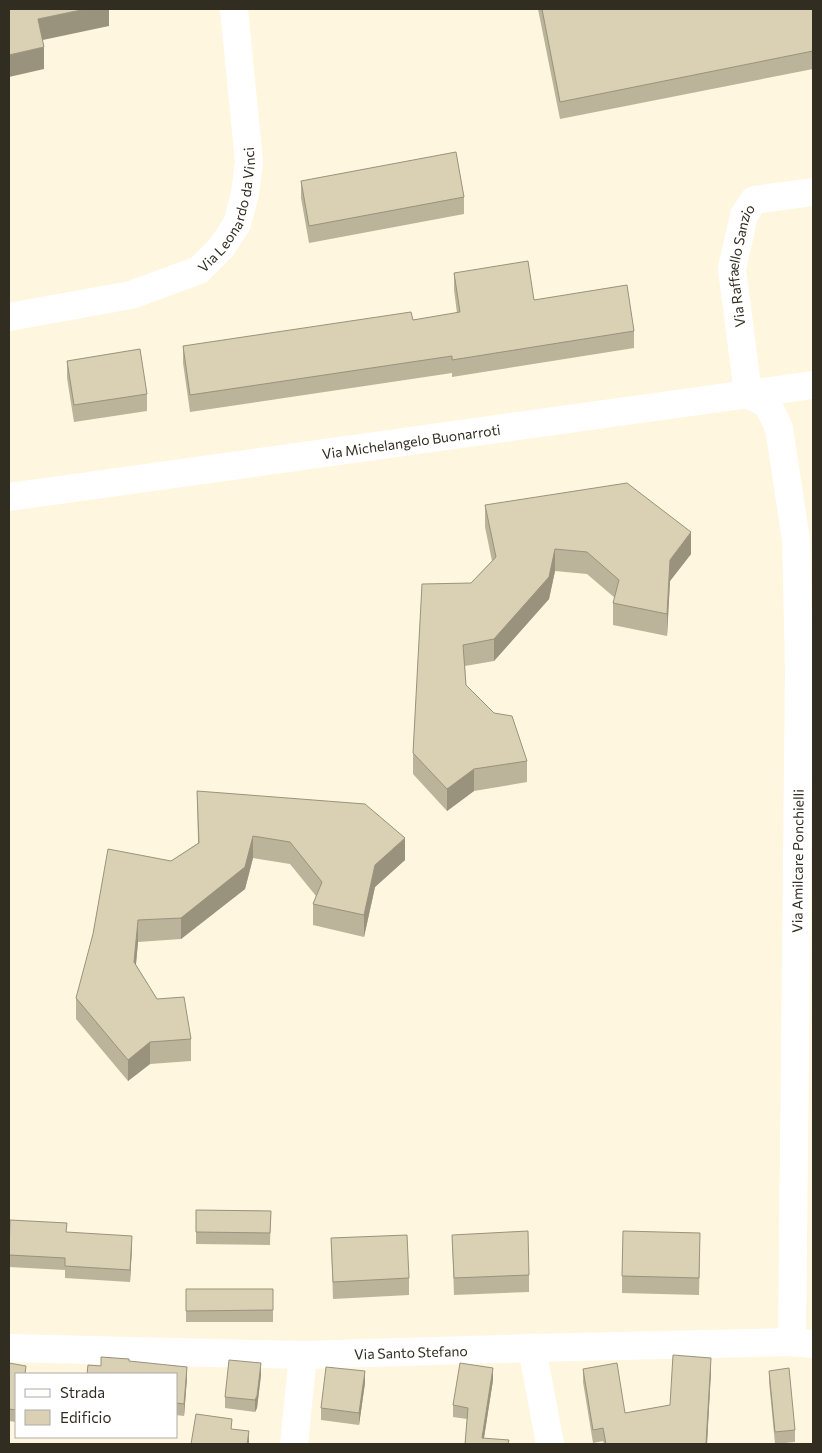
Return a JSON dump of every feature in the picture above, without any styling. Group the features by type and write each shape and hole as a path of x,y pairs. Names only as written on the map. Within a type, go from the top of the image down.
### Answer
{"street":[{"name":"Via Leonardo da Vinci","path":"9,317 131,295 199,270 221,248 237,224 245,193 249,162 234,9"},
{"name":"Via Raffaello Sanzio","path":"748,394 732,269 744,215 754,200 813,192"},
{"name":"Via Michelangelo Buonarroti","path":"9,498 813,385"},
{"name":"Via Amilcare Ponchielli","path":"748,394 768,405 779,428 796,540 806,668 802,1343"},
{"name":"Via Santo Stefano","path":"9,1348 303,1355 802,1343"},
{"path":"532,1348 550,1444"},
{"path":"294,1444 303,1355"}],"building":[{"path":"9,9 86,9 38,19 44,47 9,55"},
{"path":"542,9 813,9 813,51 560,102"},
{"path":"456,152 464,197 309,226 301,181"},
{"path":"528,261 534,300 627,285 634,331 452,360 452,356 190,395 183,346 411,312 413,320 460,312 454,273"},
{"path":"140,349 147,394 74,405 67,361"},
{"path":"627,483 691,532 670,560 667,614 613,603 619,580 587,552 555,549 549,577 494,639 463,645 466,685 494,713 512,716 527,761 474,769 447,789 413,753 422,584 471,583 496,557 485,505"},
{"path":"197,791 365,804 405,838 375,865 364,915 313,904 322,882 290,842 253,836 245,867 181,918 138,920 134,962 157,999 184,997 191,1039 150,1042 128,1060 76,998 93,934 108,849 171,861 199,843"},
{"path":"196,1210 271,1211 270,1233 196,1232"},
{"path":"10,1220 67,1223 66,1232 132,1236 130,1270 65,1266 65,1258 9,1255"},
{"path":"528,1231 529,1275 454,1278 452,1235"},
{"path":"623,1231 700,1233 699,1278 622,1276"},
{"path":"407,1235 409,1278 333,1282 331,1238"},
{"path":"186,1289 273,1289 273,1310 186,1311"},
{"path":"673,1355 711,1358 706,1444 606,1444 603,1428 593,1430 583,1369 617,1363 625,1413 670,1405"},
{"path":"101,1357 187,1367 184,1404 178,1403 178,1373 87,1373 88,1365 101,1366"},
{"path":"229,1360 261,1363 255,1400 225,1397"},
{"path":"9,1363 26,1366 25,1373 15,1373 15,1410 9,1409"},
{"path":"460,1363 493,1368 482,1438 509,1440 508,1444 465,1444 468,1408 453,1405"},
{"path":"326,1367 365,1371 359,1413 321,1408"},
{"path":"789,1368 795,1430 775,1432 769,1371"},
{"path":"196,1414 232,1419 231,1429 249,1431 247,1444 191,1444"}]}
